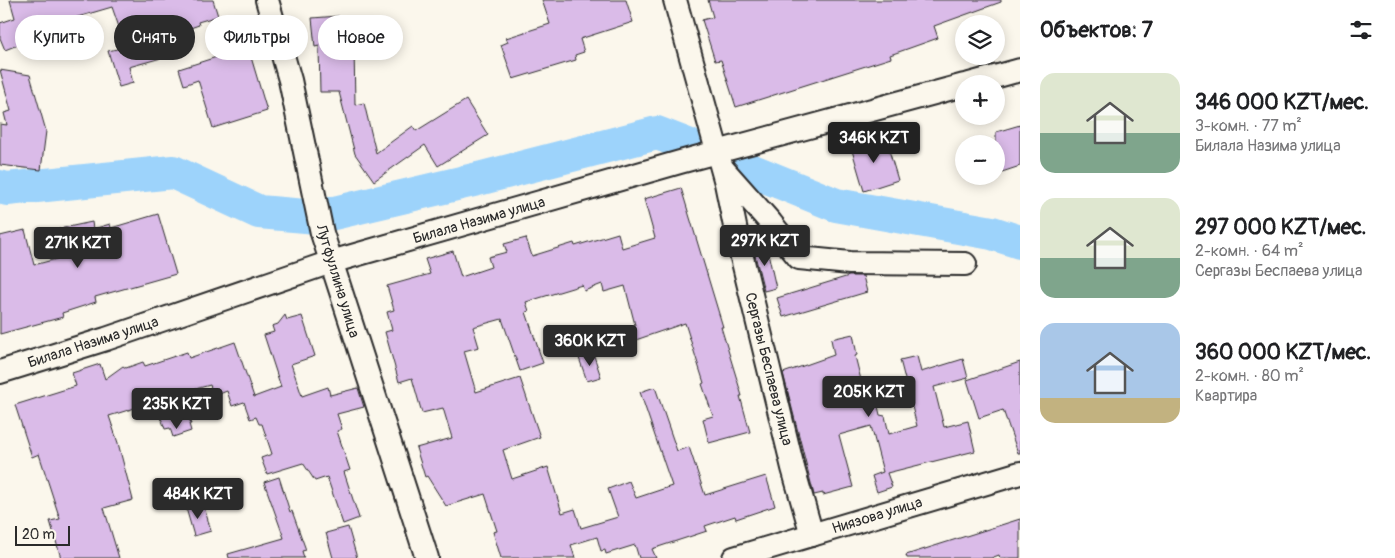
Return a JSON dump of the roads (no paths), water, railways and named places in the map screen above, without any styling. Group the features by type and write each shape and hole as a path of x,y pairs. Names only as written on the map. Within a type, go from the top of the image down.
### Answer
{"street":[{"name":"Лутфуллина улица","path":"267,0 290,80 322,233 427,558"},
{"name":"Сергазы Беспаева улица","path":"675,0 719,160 791,458 812,535"},
{"path":"1001,75 1020,70"},
{"name":"Билала Назима улица","path":"0,372 106,339 331,262 719,160 955,88"},
{"path":"719,160 799,258 850,264 965,264"},
{"name":"Ниязова улица","path":"734,558 1020,473"}],"waterway":[{"path":"0,187 7,189 173,172 259,212 317,217 482,178 657,133 688,145"},
{"path":"733,163 836,205 992,233 1020,242"}]}
